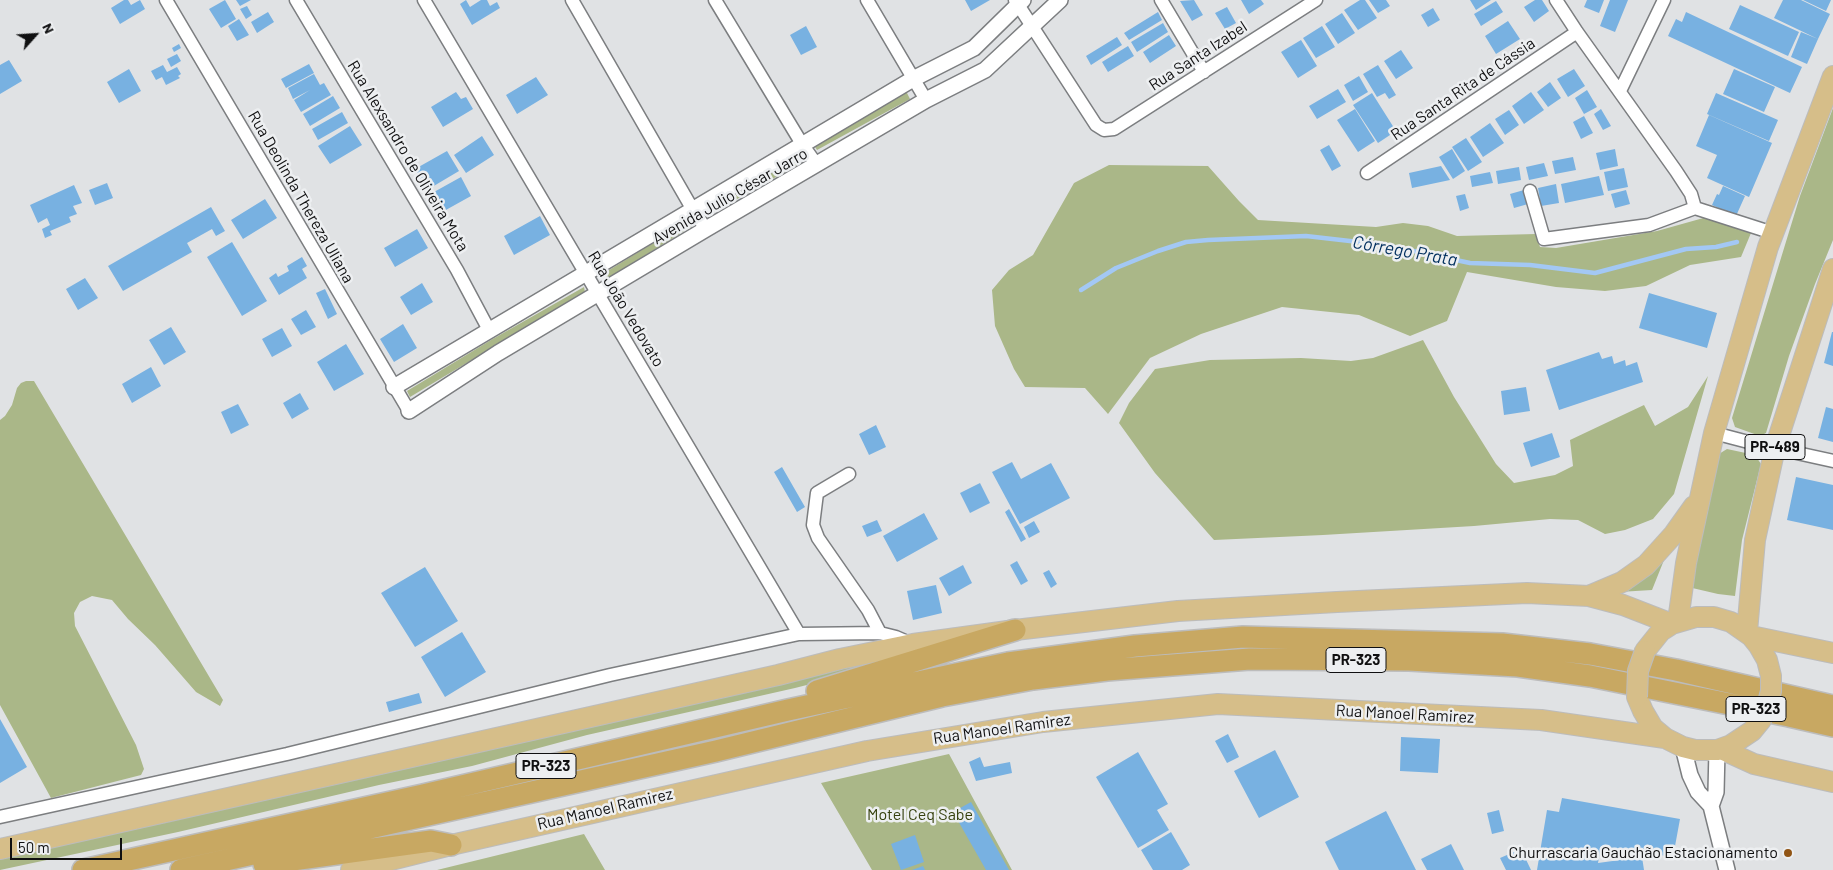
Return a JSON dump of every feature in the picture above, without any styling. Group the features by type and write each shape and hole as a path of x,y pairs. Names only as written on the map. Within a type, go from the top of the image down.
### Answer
{"highway":[{"path":"788,710 803,695 1015,630"},
{"name":"PR-323","path":"83,870 414,797 788,710 1008,663 1135,646 1243,637 1502,644 1590,654 1676,670 1833,706"},
{"name":"PR-323","path":"181,870 716,751 942,696 1033,679 1154,666 1250,659 1409,660 1518,666 1590,676 1833,726"},
{"path":"215,863 244,867 431,841 451,844"}],"main road":[{"path":"1675,623 1698,500 1714,433 1773,233 1833,76"},
{"name":"PR-489","path":"1749,634 1755,540 1775,448 1833,269"},
{"path":"1589,596 1622,582 1646,565 1674,534 1698,500"},
{"path":"0,850 778,675 840,659 913,644 1015,630 1178,611 1527,593 1589,596 1675,623"},
{"path":"1696,617 1714,617 1731,622 1749,634 1767,660 1771,676 1771,691 1767,706 1761,720 1752,731 1740,741 1719,749 1701,751 1674,743 1654,728 1637,697 1638,671 1645,651 1661,631 1675,623 1696,617"},
{"path":"1749,634 1833,653"},
{"name":"Rua Manoel Ramirez","path":"351,870 451,844 868,751 1043,722 1218,704 1541,720 1674,743"},
{"path":"1719,749 1754,764 1833,782"}],"street":[{"name":"Rua Deolinda Thereza Uliana","path":"166,0 408,411"},
{"name":"Rua Alexsandro de Oliveira Mota","path":"296,0 457,270 489,330"},
{"name":"Rua João Vedovato","path":"424,0 799,634"},
{"path":"572,0 693,210 706,229"},
{"path":"715,0 802,144 817,165"},
{"path":"867,0 926,100"},
{"name":"Avenida Julio César Jarro","path":"408,411 491,357 706,229 926,100 985,70 1060,0"},
{"path":"1161,0 1204,72"},
{"name":"Rua Santa Izabel","path":"1032,26 1096,125 1104,130 1114,129 1316,0"},
{"path":"1556,0 1683,181 1696,208"},
{"path":"1620,91 1664,0"},
{"name":"Avenida Julio César Jarro","path":"394,387 913,79 974,48 1019,2"},
{"path":"1019,2 1032,26"},
{"name":"Rua Santa Rita de Cássia","path":"1367,173 1577,32"},
{"path":"1530,191 1544,240 1649,225 1696,208 1773,233"},
{"path":"1714,433 1833,461"},
{"path":"849,474 817,492 813,525 818,538 868,610 880,633"},
{"path":"0,817 287,754 610,674 799,634 880,633 913,644"},
{"path":"1674,743 1698,792 1711,806 1726,870"},
{"path":"1711,806 1716,792 1719,749"}],"green space":[{"path":"906,91 910,99 817,150 812,142"},
{"path":"1833,108 1833,240 1789,356 1766,433 1760,436 1735,427 1732,418 1800,196"},
{"path":"796,158 799,164 707,216 704,211"},
{"path":"1109,165 1208,166 1258,220 1376,227 1403,223 1428,226 1457,236 1536,234 1540,247 1556,248 1657,231 1707,217 1751,233 1741,257 1690,265 1646,286 1605,291 1556,287 1467,272 1447,321 1410,336 1359,315 1282,307 1201,334 1150,358 1108,414 1085,388 1025,387 1014,369 995,326 992,290 1009,270 1033,255 1074,183"},
{"path":"691,220 694,225 604,281 601,275"},
{"path":"584,287 585,292 410,397 407,391"},
{"path":"1423,340 1454,397 1496,464 1514,483 1555,475 1573,466 1570,440 1644,405 1655,426 1688,407 1708,376 1674,494 1653,519 1625,530 1605,534 1578,520 1550,519 1474,526 1214,540 1155,473 1119,423 1129,403 1155,369 1210,360 1301,358 1351,361 1373,358"},
{"path":"26,381 34,381 223,700 220,706 196,692 112,600 92,596 80,602 74,613 75,626 136,745 144,769 141,775 51,798 0,705 0,420 12,405 17,388"},
{"path":"1727,449 1755,455 1761,464 1742,540 1735,596 1688,587 1714,457"},
{"path":"1668,550 1652,590 1619,592"},
{"path":"899,656 842,676 587,735 472,766 0,870 0,857 467,755"},
{"name":"Motel Ceq Sabe","path":"949,754 1012,870 872,870 821,783"},
{"path":"584,834 605,870 437,870"}],"building":[{"path":"124,0 128,0 131,5 140,0 145,9 120,24 111,8"},
{"path":"225,0 236,19 221,28 209,9"},
{"path":"236,0 251,0 240,6"},
{"path":"466,0 470,7 481,0 487,0 490,6 497,2 500,8 472,25 460,4"},
{"path":"965,0 990,0 971,11"},
{"path":"1194,0 1203,15 1192,21 1180,1"},
{"path":"1241,0 1261,0 1264,4 1249,14"},
{"path":"1360,0 1365,0 1377,18 1358,30 1344,10"},
{"path":"1369,0 1386,0 1390,6 1378,13"},
{"path":"1470,0 1491,0 1476,10"},
{"path":"1535,0 1542,0 1549,11 1534,22 1524,7"},
{"path":"1587,0 1604,0 1599,13 1584,7"},
{"path":"1610,0 1628,0 1615,32 1600,26"},
{"path":"1783,0 1801,0 1830,14 1818,39 1774,18"},
{"path":"1803,0 1831,0 1826,11"},
{"path":"1496,1 1503,12 1481,26 1474,14"},
{"path":"1740,5 1799,32 1788,56 1729,29"},
{"path":"247,6 252,15 246,19 240,9"},
{"path":"1227,7 1236,23 1225,29 1215,13"},
{"path":"1433,8 1440,20 1428,27 1421,15"},
{"path":"268,12 274,22 257,33 251,22"},
{"path":"1158,12 1162,20 1129,40 1124,33"},
{"path":"1686,12 1802,67 1790,93 1668,36 1676,19 1682,22"},
{"path":"1342,13 1355,33 1338,44 1325,24"},
{"path":"239,19 249,35 237,41 228,26"},
{"path":"1508,21 1520,39 1496,54 1485,36"},
{"path":"1163,23 1168,32 1137,52 1131,42"},
{"path":"806,26 817,47 801,55 790,35"},
{"path":"1322,26 1335,47 1316,58 1303,38"},
{"path":"1801,32 1818,39 1807,64 1791,57"},
{"path":"1169,35 1176,46 1150,63 1143,52"},
{"path":"1117,37 1122,45 1091,65 1086,56"},
{"path":"1301,40 1317,66 1298,78 1281,52"},
{"path":"179,44 181,48 174,52 172,48"},
{"path":"1128,46 1134,56 1108,72 1102,62"},
{"path":"1401,50 1413,68 1396,79 1384,61"},
{"path":"177,54 181,61 171,67 167,59"},
{"path":"9,60 22,81 0,94 0,65"},
{"path":"309,64 314,73 286,88 281,79"},
{"path":"163,65 167,72 177,67 181,74 178,76 180,78 166,85 162,77 156,80 151,71"},
{"path":"1378,65 1396,95 1389,99 1385,93 1377,97 1363,74"},
{"path":"129,69 141,91 119,103 107,82"},
{"path":"1574,69 1585,86 1568,97 1557,79"},
{"path":"1734,69 1775,87 1764,112 1723,94"},
{"path":"314,74 320,85 324,83 331,95 301,112 294,100 310,90 293,99 288,88"},
{"path":"1359,76 1368,92 1353,101 1344,85"},
{"path":"536,77 548,95 517,114 506,95"},
{"path":"1550,82 1561,98 1548,107 1537,92"},
{"path":"1338,89 1346,102 1317,119 1309,106"},
{"path":"1587,90 1597,107 1584,114 1575,98"},
{"path":"456,92 461,99 466,97 473,109 443,127 431,107"},
{"path":"1531,92 1544,110 1524,124 1512,106"},
{"path":"1372,93 1396,131 1378,143 1353,105"},
{"path":"1716,93 1778,120 1769,141 1707,114"},
{"path":"333,96 340,108 310,126 303,114"},
{"path":"1355,109 1375,141 1358,152 1337,120"},
{"path":"1601,109 1611,126 1603,130 1594,114"},
{"path":"1509,110 1519,125 1505,135 1495,119"},
{"path":"342,112 348,123 318,140 312,129"},
{"path":"1709,115 1772,143 1749,197 1707,178 1717,155 1696,146"},
{"path":"1584,116 1593,133 1581,139 1573,122"},
{"path":"1490,123 1504,143 1483,157 1470,137"},
{"path":"350,126 362,145 330,164 318,146"},
{"path":"482,136 494,155 466,173 454,155"},
{"path":"1466,138 1482,162 1468,171 1452,147"},
{"path":"1329,145 1341,166 1332,171 1320,150"},
{"path":"1452,149 1465,171 1453,179 1439,157"},
{"path":"1615,149 1618,166 1600,170 1596,153"},
{"path":"447,151 459,171 427,190 415,169"},
{"path":"1573,157 1576,170 1555,174 1552,161"},
{"path":"1544,163 1548,176 1529,180 1526,167"},
{"path":"1441,166 1450,180 1412,188 1409,173"},
{"path":"1519,167 1521,180 1498,184 1496,171"},
{"path":"1624,168 1628,187 1608,191 1604,172"},
{"path":"1490,172 1493,183 1472,187 1470,176"},
{"path":"1599,176 1604,195 1565,203 1561,184"},
{"path":"461,177 471,196 444,211 434,192"},
{"path":"107,183 113,198 95,205 89,190"},
{"path":"1556,184 1559,203 1541,206 1538,188"},
{"path":"74,185 82,203 73,206 77,214 69,217 71,222 50,231 52,235 45,238 42,229 50,225 47,218 38,223 30,205"},
{"path":"1723,186 1745,196 1736,216 1712,205"},
{"path":"1524,190 1528,204 1514,208 1510,194"},
{"path":"1626,190 1630,204 1615,208 1611,194"},
{"path":"1465,194 1469,208 1460,211 1456,196"},
{"path":"265,199 277,218 243,239 231,220"},
{"path":"211,207 225,231 216,236 212,229 187,243 192,252 123,291 108,266"},
{"path":"540,216 550,235 514,255 504,236"},
{"path":"417,229 428,248 395,267 384,248"},
{"path":"232,242 267,301 242,316 207,257"},
{"path":"302,257 307,266 302,269 307,278 279,295 269,278 276,273 278,277 289,271 287,266"},
{"path":"85,278 98,298 78,310 66,289"},
{"path":"422,283 433,302 411,315 400,297"},
{"path":"325,289 337,314 328,319 316,293"},
{"path":"1649,293 1717,313 1707,348 1639,328"},
{"path":"306,310 316,327 301,335 291,319"},
{"path":"403,324 417,348 394,362 380,339"},
{"path":"171,327 186,352 164,365 149,340"},
{"path":"282,328 292,346 272,357 262,339"},
{"path":"1833,332 1833,366 1824,363"},
{"path":"346,344 364,374 334,391 317,362"},
{"path":"1599,352 1602,359 1612,356 1614,364 1625,360 1626,366 1637,362 1643,382 1559,410 1546,370"},
{"path":"151,367 161,386 132,403 122,384"},
{"path":"1526,387 1530,411 1504,415 1501,391"},
{"path":"300,393 309,409 292,419 283,403"},
{"path":"238,404 249,425 231,434 221,412"},
{"path":"1826,407 1833,409 1833,442 1818,438"},
{"path":"876,425 886,447 869,455 859,434"},
{"path":"1552,433 1560,457 1531,467 1523,443"},
{"path":"1012,462 1021,479 1051,463 1070,498 1020,524 992,472"},
{"path":"782,467 805,507 797,512 774,472"},
{"path":"1796,477 1833,485 1833,530 1787,520"},
{"path":"980,483 990,503 970,513 960,493"},
{"path":"1009,509 1026,539 1021,542 1005,512"},
{"path":"924,513 938,539 897,562 883,536"},
{"path":"877,520 882,531 867,537 862,526"},
{"path":"1034,521 1040,532 1029,538 1024,527"},
{"path":"1017,561 1028,581 1021,585 1010,565"},
{"path":"963,565 972,583 949,596 939,578"},
{"path":"425,567 458,621 415,647 381,593"},
{"path":"1049,570 1057,584 1051,588 1043,573"},
{"path":"936,585 942,613 913,620 907,591"},
{"path":"462,632 486,672 445,697 421,657"},
{"path":"419,693 422,703 389,712 386,702"},
{"path":"0,719 27,767 0,783"},
{"path":"1228,734 1239,757 1227,763 1215,741"},
{"path":"1401,737 1440,739 1438,773 1400,771"},
{"path":"1275,750 1299,797 1259,818 1234,771"},
{"path":"1138,752 1168,804 1157,810 1169,830 1138,848 1096,777"},
{"path":"980,757 984,767 1010,762 1012,773 976,781 969,762"},
{"path":"1562,798 1680,819 1673,857 1601,846 1598,863 1642,857 1644,870 1537,870 1547,810 1559,812"},
{"path":"971,802 1009,870 986,870 953,812"},
{"path":"1499,810 1504,831 1492,834 1487,813"},
{"path":"1386,811 1416,870 1339,870 1325,842"},
{"path":"1171,832 1190,865 1182,870 1153,870 1141,850"},
{"path":"915,835 924,862 901,870 891,844"},
{"path":"1451,844 1464,870 1427,870 1421,859"},
{"path":"1521,849 1531,870 1506,870 1500,858"},
{"path":"923,866 925,870 912,870"}],"waterway":[{"name":"Córrego Prata","path":"1081,290 1116,268 1158,251 1186,242 1208,240 1306,236 1385,245 1470,263 1530,265 1595,273 1686,249 1716,247 1737,242"}],"place":[{"name":"Churrascaria Gauchão Estacionamento","path":"1788,853"}]}
